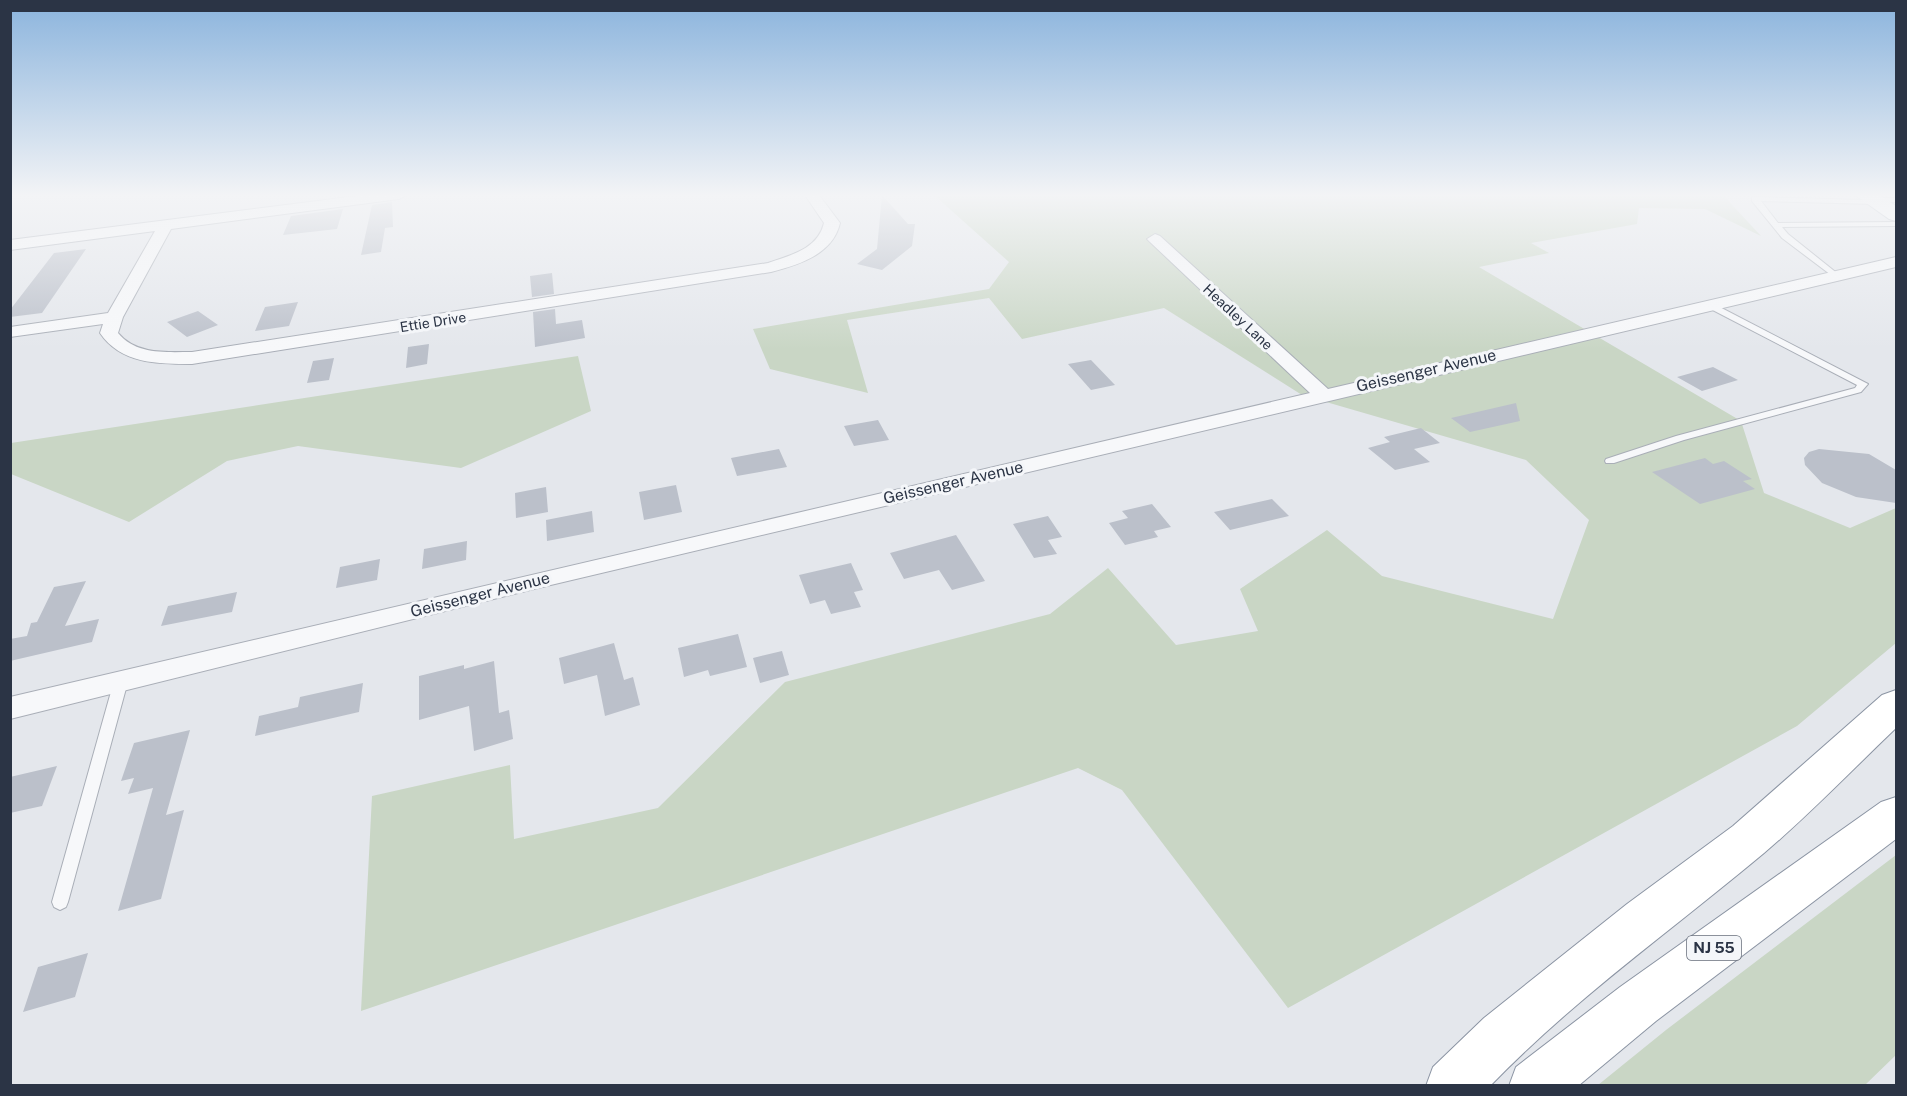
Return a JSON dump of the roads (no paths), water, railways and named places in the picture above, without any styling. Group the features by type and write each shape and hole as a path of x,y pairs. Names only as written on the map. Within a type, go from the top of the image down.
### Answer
{"main road":[{"path":"1452,1086 1528,1014 1644,919 1749,839 1896,705"},
{"name":"NJ 55","path":"1535,1086 1638,1004 1896,815"}],"street":[{"path":"10,332 114,317 154,246"},
{"name":"Ettie Drive","path":"114,317 109,333 115,343 143,355 192,358 748,271 790,260 817,246"},
{"name":"Headley Lane","path":"1163,246 1322,394"},
{"name":"Geissenger Avenue","path":"10,708 1322,394 1896,262"}],"lane":[{"path":"1798,246 1835,276"},
{"path":"1610,461 1680,438 1858,390 1863,384 1708,304"},
{"path":"60,902 121,681"}]}
